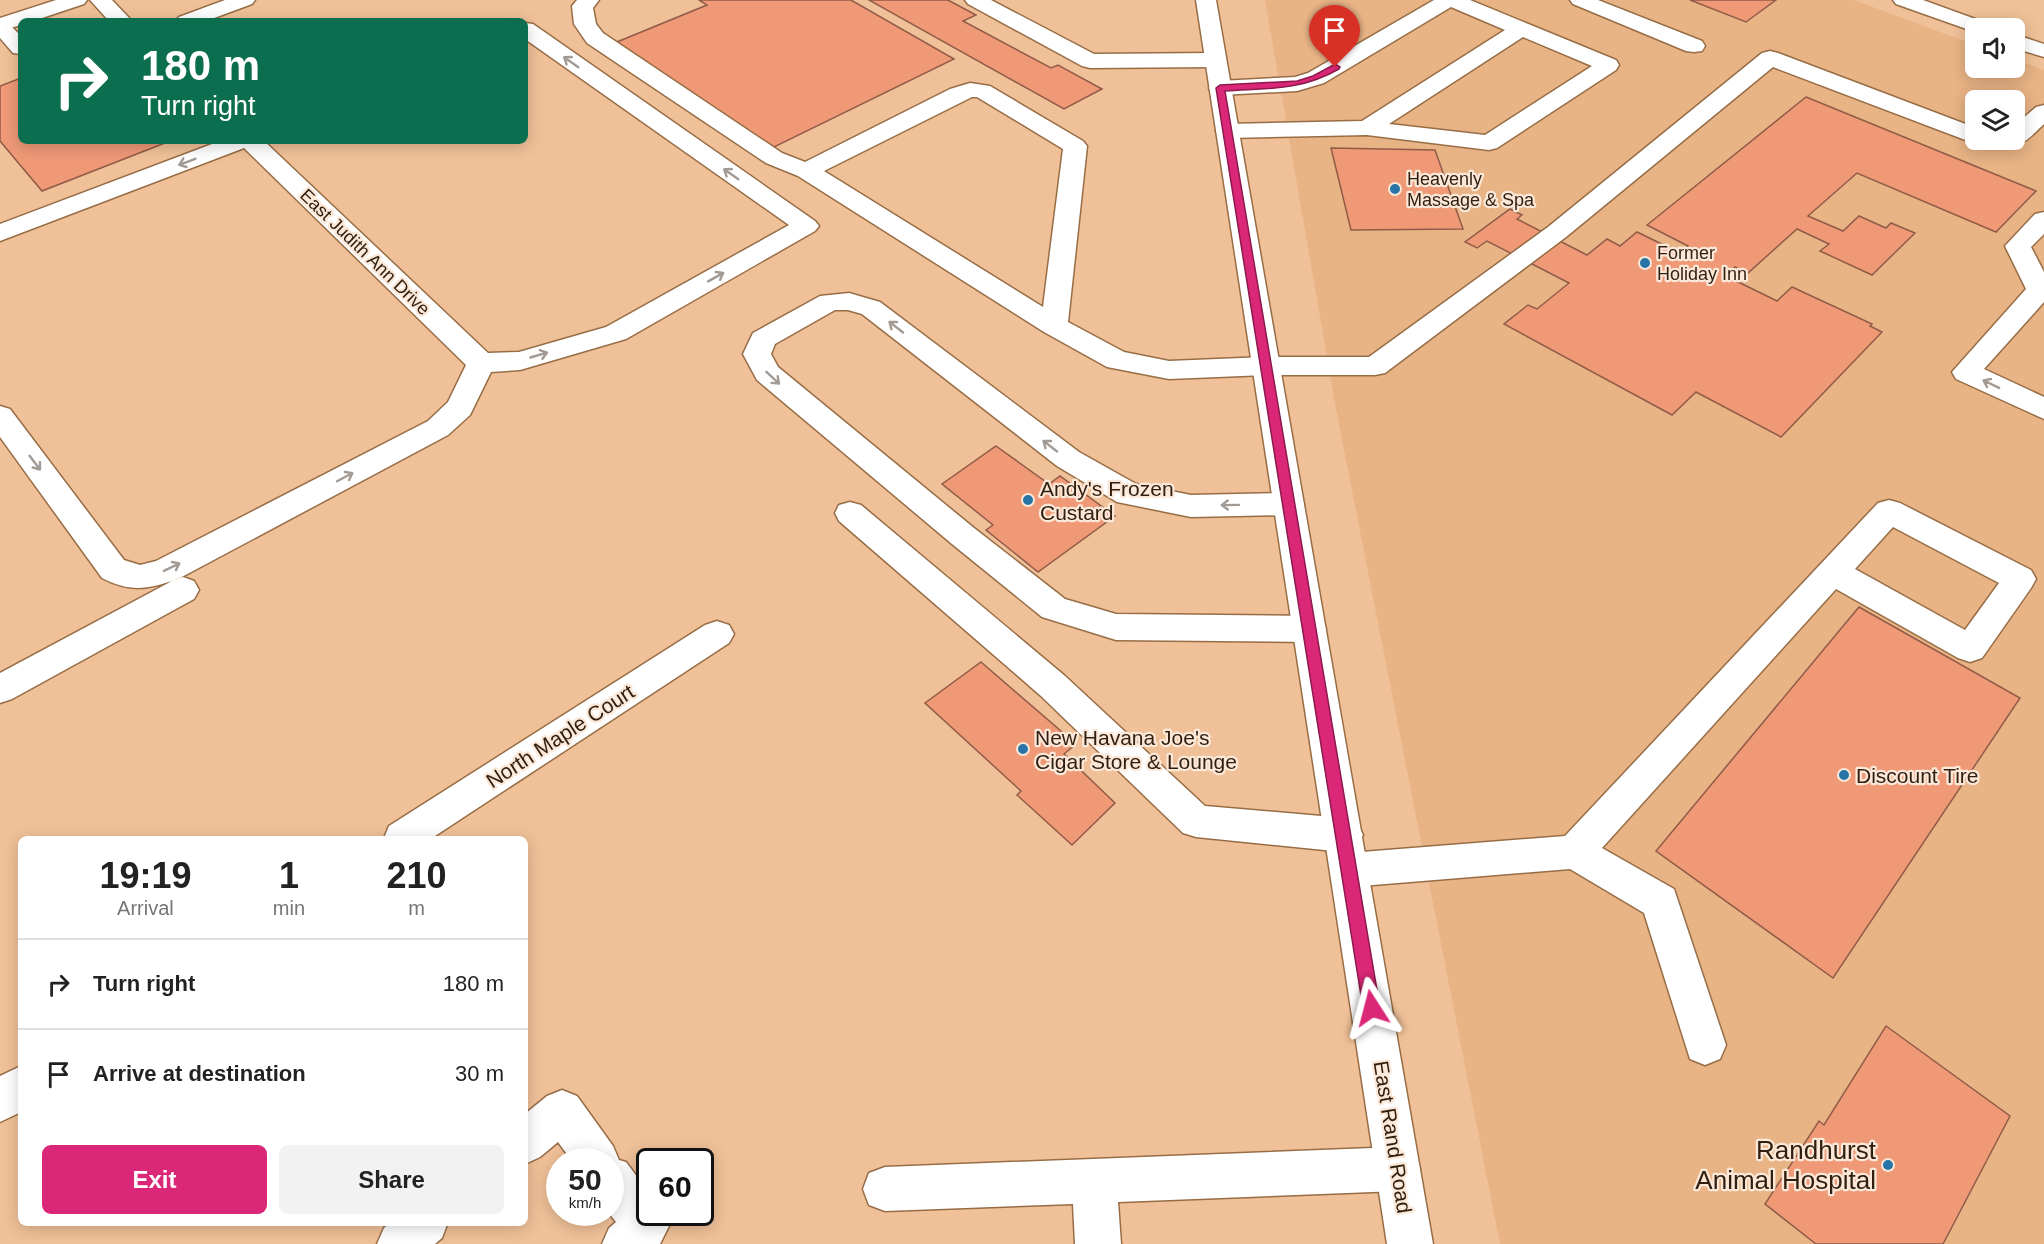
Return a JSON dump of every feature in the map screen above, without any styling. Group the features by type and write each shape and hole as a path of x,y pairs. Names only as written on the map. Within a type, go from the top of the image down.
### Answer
{"main road":[{"path":"23,18 76,0"},
{"path":"100,0 118,18"},
{"path":"194,18 245,0"},
{"path":"589,0 582,6 585,24 595,38 774,159 806,171 1054,326 1117,360 1169,370 1266,366 1375,366 1551,237 1770,58 1965,132"},
{"path":"975,0 1090,61 1215,60"},
{"name":"East Rand Road","path":"1206,0 1410,1244"},
{"path":"1580,0 1694,46"},
{"path":"1903,0 1965,22"},
{"path":"1220,88 1298,84 1317,78 1455,1 1608,65 1489,143 1367,128 1228,131"},
{"path":"18,20 0,26 18,45"},
{"path":"1367,128 1521,29"},
{"path":"0,416 113,569 127,577 148,577 167,570 438,428 460,408 481,363 520,361 616,333 806,226 528,31"},
{"path":"2025,44 2044,51"},
{"path":"806,171 970,90 982,92 1075,146 1054,326"},
{"path":"2025,129 2044,112"},
{"path":"0,233 234,144"},
{"name":"East Judith Ann Drive","path":"253,144 481,363"},
{"path":"2044,219 2019,246 2040,290 1966,372 2044,409"},
{"path":"1289,504 1191,506 1128,494 1068,459 871,308 849,301 829,302 763,339 757,354 767,373 963,536 1054,608 1116,627 1309,628"},
{"path":"1574,852 1889,511 2020,579 1970,649 1833,572"},
{"path":"850,513 1053,686 1196,821 1344,835"},
{"path":"0,689 183,590"},
{"name":"North Maple Court","path":"405,836 717,634"},
{"path":"1349,870 1574,852 1660,902 1705,1045"},
{"path":"0,1101 18,1089"},
{"path":"528,1139 562,1111 589,1148"},
{"path":"885,1189 1398,1168"},
{"path":"1094,1180 1098,1244"},
{"path":"624,1197 646,1226 625,1244"},
{"path":"400,1244 421,1226"}],"shaded area":[{"path":"1265,0 1854,0 1965,41 1965,78 2025,78 2025,63 2044,70 2044,1244 1500,1244 1336,409"}],"building":[{"path":"699,0 851,0 954,59 768,150 612,44 707,5"},
{"path":"869,0 948,0 976,15 963,21 1051,68 1058,65 1102,89 1064,109"},
{"path":"1690,0 1776,0 1746,22"},
{"path":"18,79 18,144 162,144 42,191 0,141 0,86"},
{"name":"Former Holiday Inn","path":"1806,97 2036,191 1996,232 1857,173 1808,216 1843,231 1859,216 1886,228 1891,223 1915,233 1872,275 1820,251 1829,244 1797,229 1748,273 1735,267 1726,276 1777,301 1792,287 1872,324 1870,326 1882,332 1781,437 1696,392 1672,415 1504,324 1528,305 1537,309 1569,283 1487,241 1477,248 1465,242 1510,209 1522,215 1517,219 1587,255 1607,239 1620,246 1637,232 1680,253 1688,246 1647,225"},
{"name":"Heavenly Massage & Spa","path":"1331,148 1435,150 1463,229 1351,230"},
{"name":"Andy's Frozen Custard","path":"996,446 1049,484 1060,476 1115,516 1038,572 986,530 993,525 942,484"},
{"name":"Discount Tire","path":"1859,607 2020,698 1833,978 1656,851"},
{"name":"New Havana Joe's Cigar Store & Lounge","path":"981,662 1076,744 1064,754 1115,803 1072,845 1017,795 1021,791 925,703"},
{"name":"Randhurst Animal Hospital","path":"1886,1026 2010,1116 1943,1244 1816,1244 1765,1204 1819,1121 1824,1125"}],"place":[{"name":"Heavenly Massage & Spa","path":"1395,189"},
{"name":"Former Holiday Inn","path":"1645,263"},
{"name":"Andy's Frozen Custard","path":"1028,500"},
{"name":"New Havana Joe's Cigar Store & Lounge","path":"1023,749"},
{"name":"Discount Tire","path":"1844,775"},
{"name":"Randhurst Animal Hospital","path":"1888,1165"}],"route":[{"path":"1335,67 1317,78 1298,84 1220,88 1372,1008"}]}
